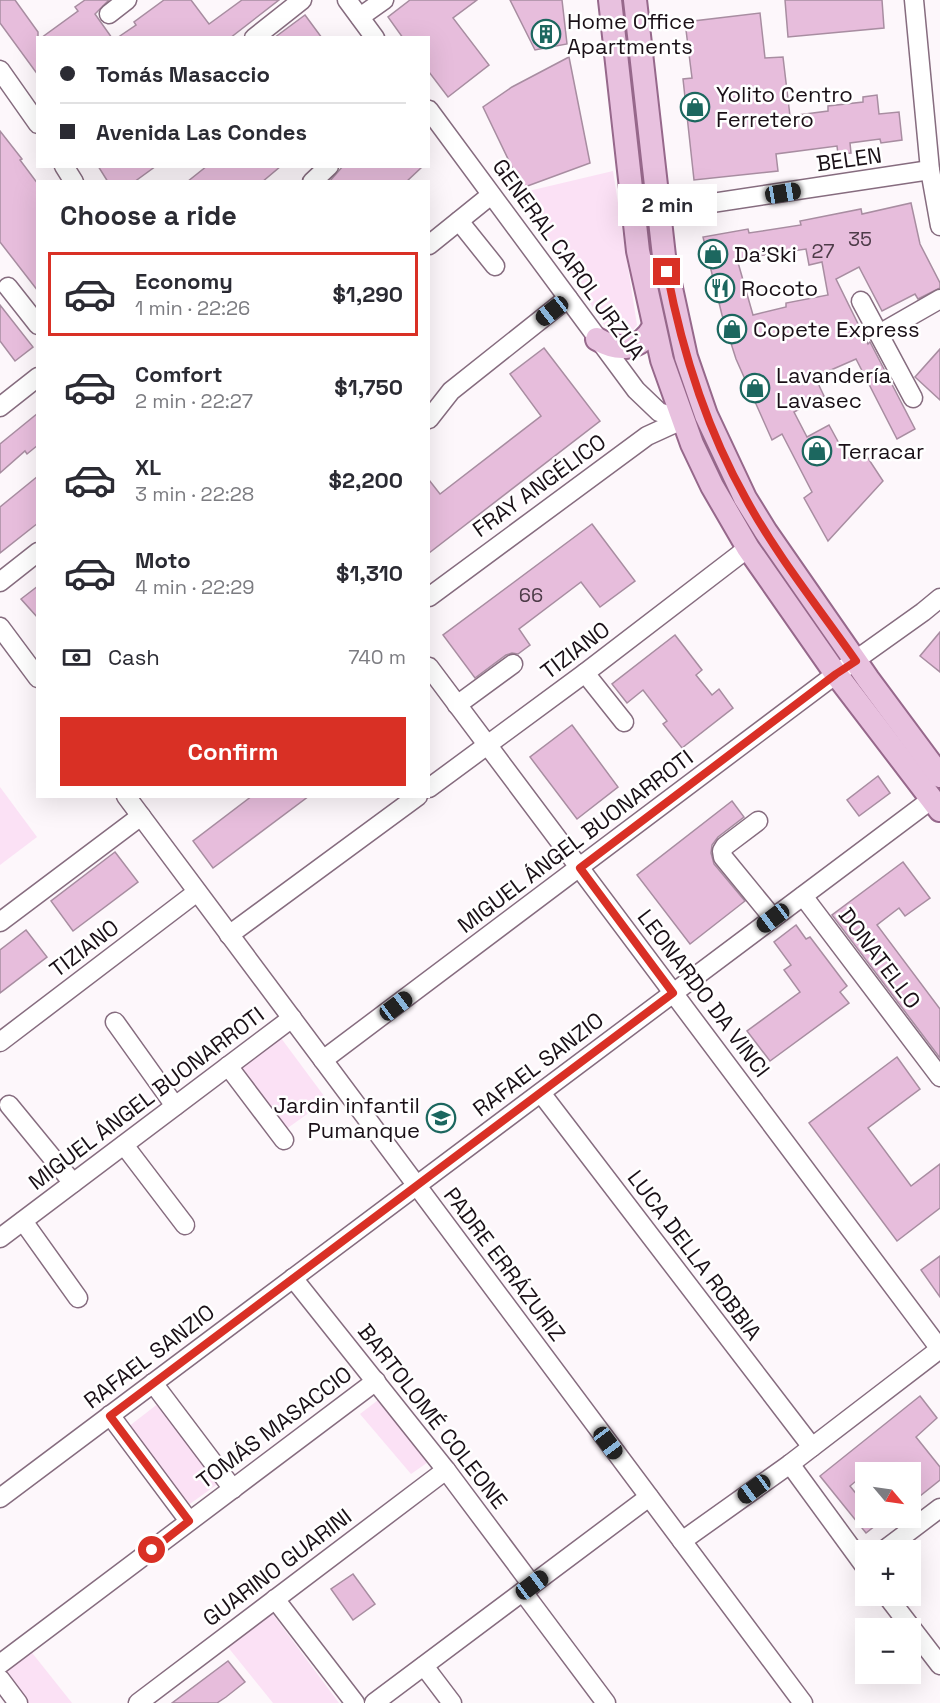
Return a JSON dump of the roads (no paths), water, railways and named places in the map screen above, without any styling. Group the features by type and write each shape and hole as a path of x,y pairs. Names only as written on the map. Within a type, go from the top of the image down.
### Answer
{"main road":[{"path":"610,0 638,250 653,328 682,420 711,486 748,548 836,674 936,805"},
{"path":"635,0 664,256 686,357 706,415 756,517 856,661 940,776"},
{"path":"597,339 612,346 632,347 644,340 653,328"}],"street":[{"path":"109,14 127,0"},
{"path":"257,36 302,0"},
{"path":"347,0 374,36"},
{"path":"360,17 384,0"},
{"path":"914,0 930,170 940,226"},
{"path":"0,70 36,121"},
{"name":"GENERAL CAROL URZÚA","path":"430,111 644,400 658,412 682,420"},
{"path":"314,180 327,168"},
{"name":"BELEN","path":"633,215 930,170"},
{"path":"430,244 491,195"},
{"path":"459,220 495,266"},
{"path":"8,287 36,322"},
{"path":"430,418 451,391 568,298"},
{"path":"879,334 940,299"},
{"path":"861,301 913,398"},
{"path":"0,407 36,379"},
{"name":"FRAY ANGÉLICO","path":"430,596 646,436 682,420"},
{"name":"TIZIANO","path":"430,787 585,673 748,548"},
{"path":"0,582 36,554"},
{"name":"MIGUEL ÁNGEL BUONARROTI","path":"323,1060 940,598"},
{"path":"0,628 36,675"},
{"path":"457,705 513,664"},
{"name":"LEONARDO DA VINCI","path":"430,668 940,1349"},
{"path":"585,673 624,722"},
{"name":"PADRE ERRÁZURIZ","path":"128,798 803,1703"},
{"path":"229,935 415,798"},
{"name":"RAFAEL SANZIO","path":"0,1498 773,918 936,805"},
{"path":"0,922 141,816"},
{"path":"758,821 725,846 722,851 723,857 773,918"},
{"name":"TIZIANO","path":"0,1042 197,892"},
{"name":"DONATELLO","path":"803,896 940,1077"},
{"name":"MIGUEL ÁNGEL BUONARROTI","path":"0,1238 292,1018"},
{"path":"115,1022 176,1106"},
{"path":"228,1066 284,1140"},
{"name":"LUCA DELLA ROBBIA","path":"541,1093 812,1447"},
{"path":"9,1105 73,1183"},
{"path":"124,1145 185,1225"},
{"path":"23,1221 78,1298"},
{"name":"BARTOLOMÉ COLEONE","path":"293,1278 446,1470 606,1703"},
{"path":"682,1541 790,1464 940,1349"},
{"name":"TOMÁS MASACCIO","path":"0,1664 376,1381"},
{"path":"153,1383 233,1489"},
{"path":"110,1416 189,1521"},
{"path":"790,1464 855,1552"},
{"name":"GUARINO GUARINI","path":"138,1703 446,1470"},
{"path":"374,1703 649,1497"},
{"path":"898,1540 940,1508"},
{"path":"275,1599 355,1703"},
{"path":"895,1606 940,1665"},
{"path":"424,1666 452,1703"},
{"path":"0,1679 18,1703"}],"place":[{"name":"Home Office Apartments","path":"546,34"},
{"name":"Yolito Centro Ferretero","path":"695,107"},
{"name":"Da'Ski","path":"713,254"},
{"name":"Rocoto","path":"720,288"},
{"name":"Copete Express","path":"732,329"},
{"name":"Lavandería Lavasec","path":"755,388"},
{"name":"Terracar","path":"817,451"},
{"name":"Jardin infantil Pumanque","path":"441,1118"}]}
